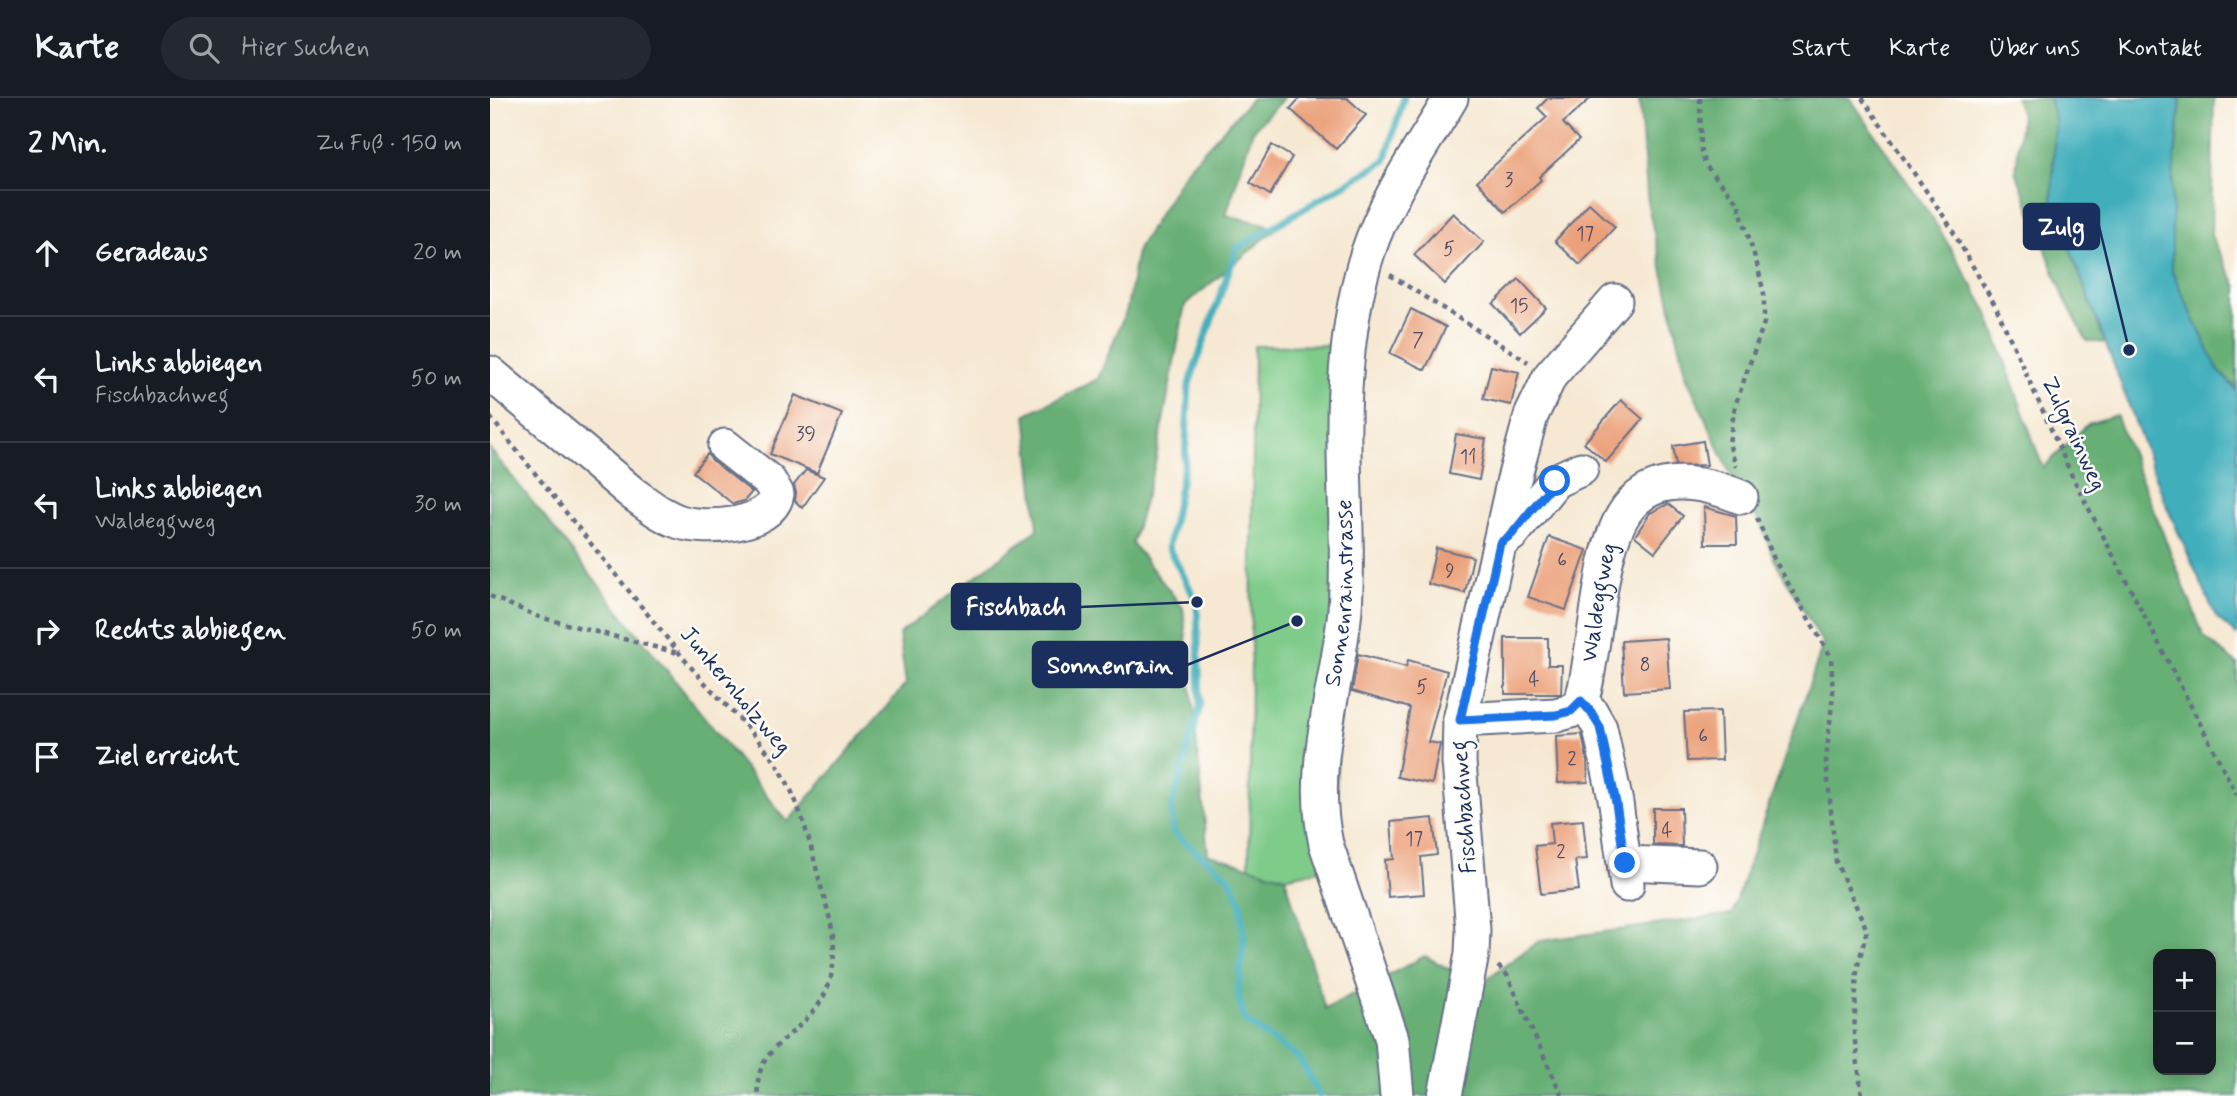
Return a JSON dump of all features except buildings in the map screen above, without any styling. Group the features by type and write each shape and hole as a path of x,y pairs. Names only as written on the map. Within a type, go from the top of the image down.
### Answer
{"street":[{"name":"Sonnenrainstrasse","path":"1397,1096 1392,1039 1326,844 1319,783 1345,608 1345,402 1357,294 1377,230 1451,98"},
{"name":"Fischbachweg","path":"1446,1096 1472,954 1473,930 1459,762 1460,720 1513,483 1531,416 1550,376 1615,301"},
{"path":"490,373 632,493 677,521 709,526 731,525 766,512 775,502 777,494 769,481 725,446"},
{"path":"1500,543 1512,534 1555,481 1581,469"},
{"name":"Waldeggweg","path":"1581,701 1612,536 1633,500 1649,489 1676,484 1708,486 1739,482"},
{"path":"1460,720 1556,715 1571,711 1581,701 1600,727 1616,803 1626,874 1700,866"}],"path":[{"path":"1700,98 1702,152 1706,166 1738,203 1764,294 1764,323 1735,407 1730,443 1739,482 1760,522 1774,559 1831,657 1833,694 1826,760 1836,862 1867,930 1857,969 1854,1034 1862,1096"},
{"name":"Zulgrainweg","path":"1862,98 1947,221 1996,307 2072,476 2237,795"},
{"path":"1380,269 1531,365"},
{"name":"Junkernholzweg","path":"490,417 679,653 766,750 779,768 800,816 832,926 834,962 827,990 809,1017 767,1055 760,1067 756,1082 758,1096"},
{"path":"490,596 539,617 679,653"},
{"path":"1472,954 1495,964 1507,975 1562,1096"}],"green space":[{"path":"1252,98 1284,98 1253,130 1226,215 1278,227 1185,305 1155,464 1132,543 1183,608 1208,854 1285,877 1325,1009 1425,956 1478,985 1539,941 1732,914 1823,644 1774,559 1760,522 1741,497 1687,378 1648,206 1639,98 1850,98 1938,227 1987,311 2043,468 2088,424 2116,415 2204,637 2237,664 2237,1096 490,1096 490,449 788,822 906,684 899,634 1038,529 1026,414 1098,379 1127,309 1137,250 1186,170"},
{"path":"2015,98 2049,98 2055,120 2052,200 2105,343 2087,341 2064,297 2016,172 2021,115"},
{"path":"2181,98 2214,98 2211,236 2237,287 2237,388 2218,371 2172,272 2172,187"},
{"path":"1350,345 1334,867 1285,877 1249,867 1254,346"}],"water":[{"path":"2049,98 2181,98 2172,187 2172,272 2218,370 2237,391 2237,635 2216,617 2167,507 2052,200 2055,120"}],"waterway":[{"path":"1320,1096 1299,1058 1244,1020 1238,994 1244,940 1241,902 1229,877 1173,833 1172,807 1200,706 1197,602 1168,547 1185,461 1189,384 1237,248 1385,161 1404,98"}],"place":[{"name":"Zulg","path":"2129,350"},
{"name":"Fischbach","path":"1197,602"},
{"name":"Sonnenrain","path":"1297,621"}],"route":[{"path":"1555,481 1512,534 1500,543 1460,720 1556,715 1571,711 1581,701 1597,720 1604,741 1625,863"}]}
